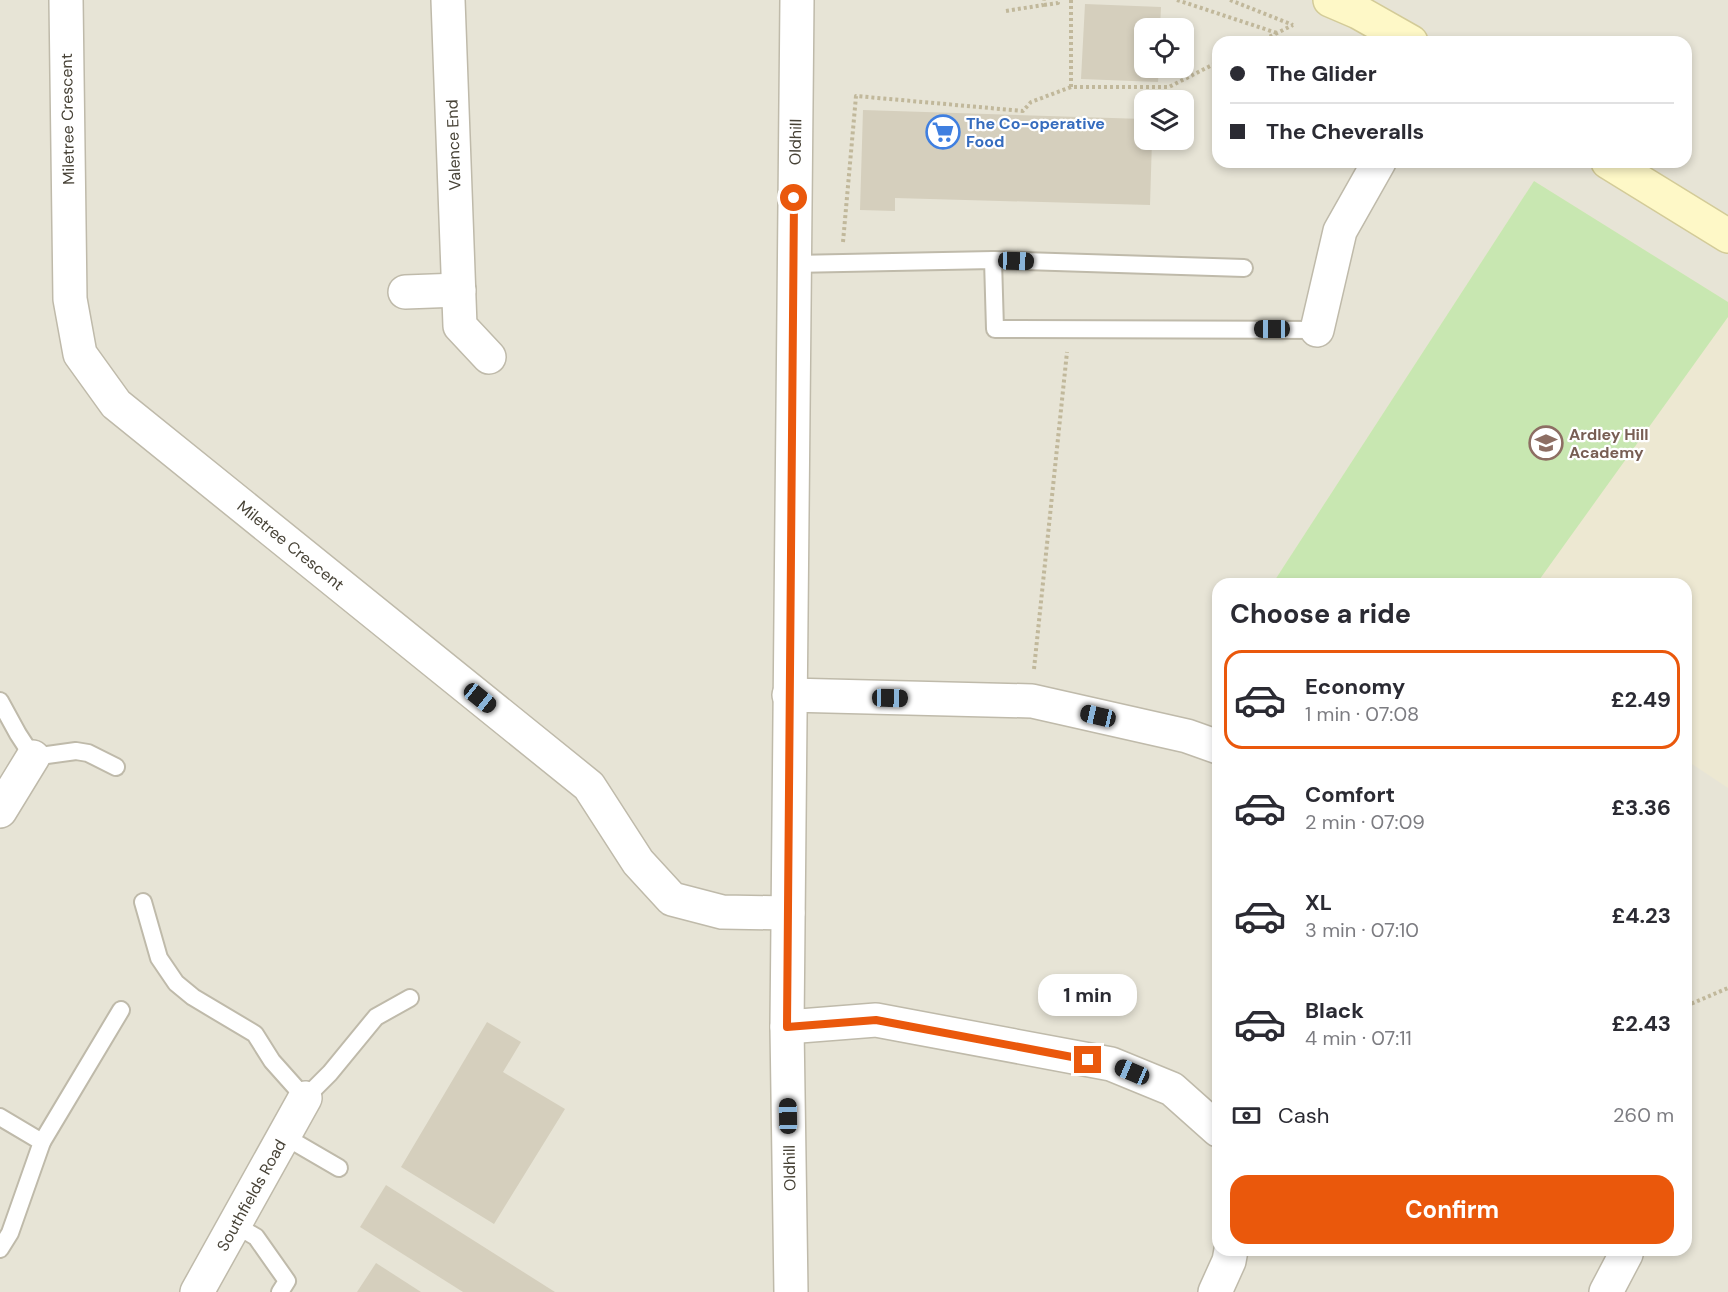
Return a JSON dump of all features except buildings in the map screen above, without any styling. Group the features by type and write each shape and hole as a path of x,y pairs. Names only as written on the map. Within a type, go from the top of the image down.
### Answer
{"street":[{"name":"Miletree Crescent","path":"66,0 70,299 80,354 116,404 589,786 638,862 672,899 722,912 788,913"},
{"name":"Valence End","path":"448,0 460,326 489,357"},
{"name":"Oldhill","path":"791,1292 787,1027 797,0"},
{"path":"1350,4 1401,36"},
{"path":"1317,330 1340,231 1376,168"},
{"path":"1619,168 1724,226"},
{"path":"405,292 459,290"},
{"path":"789,695 1032,701 1187,736 1212,745"},
{"path":"0,811 33,757"},
{"path":"787,1027 876,1020 1112,1064 1172,1089 1212,1125"},
{"name":"Southfields Road","path":"197,1292 305,1098"},
{"path":"1215,1292 1230,1256"},
{"path":"1606,1292 1625,1256"}],"lane":[{"path":"793,264 993,260 1244,268"},
{"path":"993,260 995,329 1317,330"},
{"path":"0,701 33,757 76,751 87,753 116,768"},
{"path":"143,902 159,958 176,983 194,997 255,1034 272,1060 305,1098 330,1073 376,1017 410,998"},
{"path":"0,1249 10,1233 42,1142 121,1010"},
{"path":"0,1117 42,1142"},
{"path":"284,1136 339,1168"},
{"path":"234,1224 256,1237 287,1281 280,1292"}],"path":[{"path":"1006,11 1044,2 1058,3 1058,0"},
{"path":"1071,0 1071,87"},
{"path":"1177,0 1278,33"},
{"path":"1230,0 1293,25 1272,36"},
{"path":"841,264 856,96 1023,111 1031,102 1071,87 1169,87 1212,65"},
{"path":"1034,670 1069,329"},
{"path":"1692,1003 1728,988"}],"shaded area":[{"path":"0,0 1728,0 1728,1292 0,1292"},
{"name":"Ardley Hill Academy","path":"1534,181 1728,302 1728,788 1692,764 1692,578 1276,578"}],"green space":[{"name":"Ardley Hill Academy","path":"1534,181 1728,302 1728,317 1541,578 1276,578"}],"place":[{"name":"The Co-operative Food","path":"943,132"},
{"name":"Ardley Hill Academy","path":"1546,443"}],"route":[{"path":"794,198 787,1027 876,1020 1088,1060"}]}
